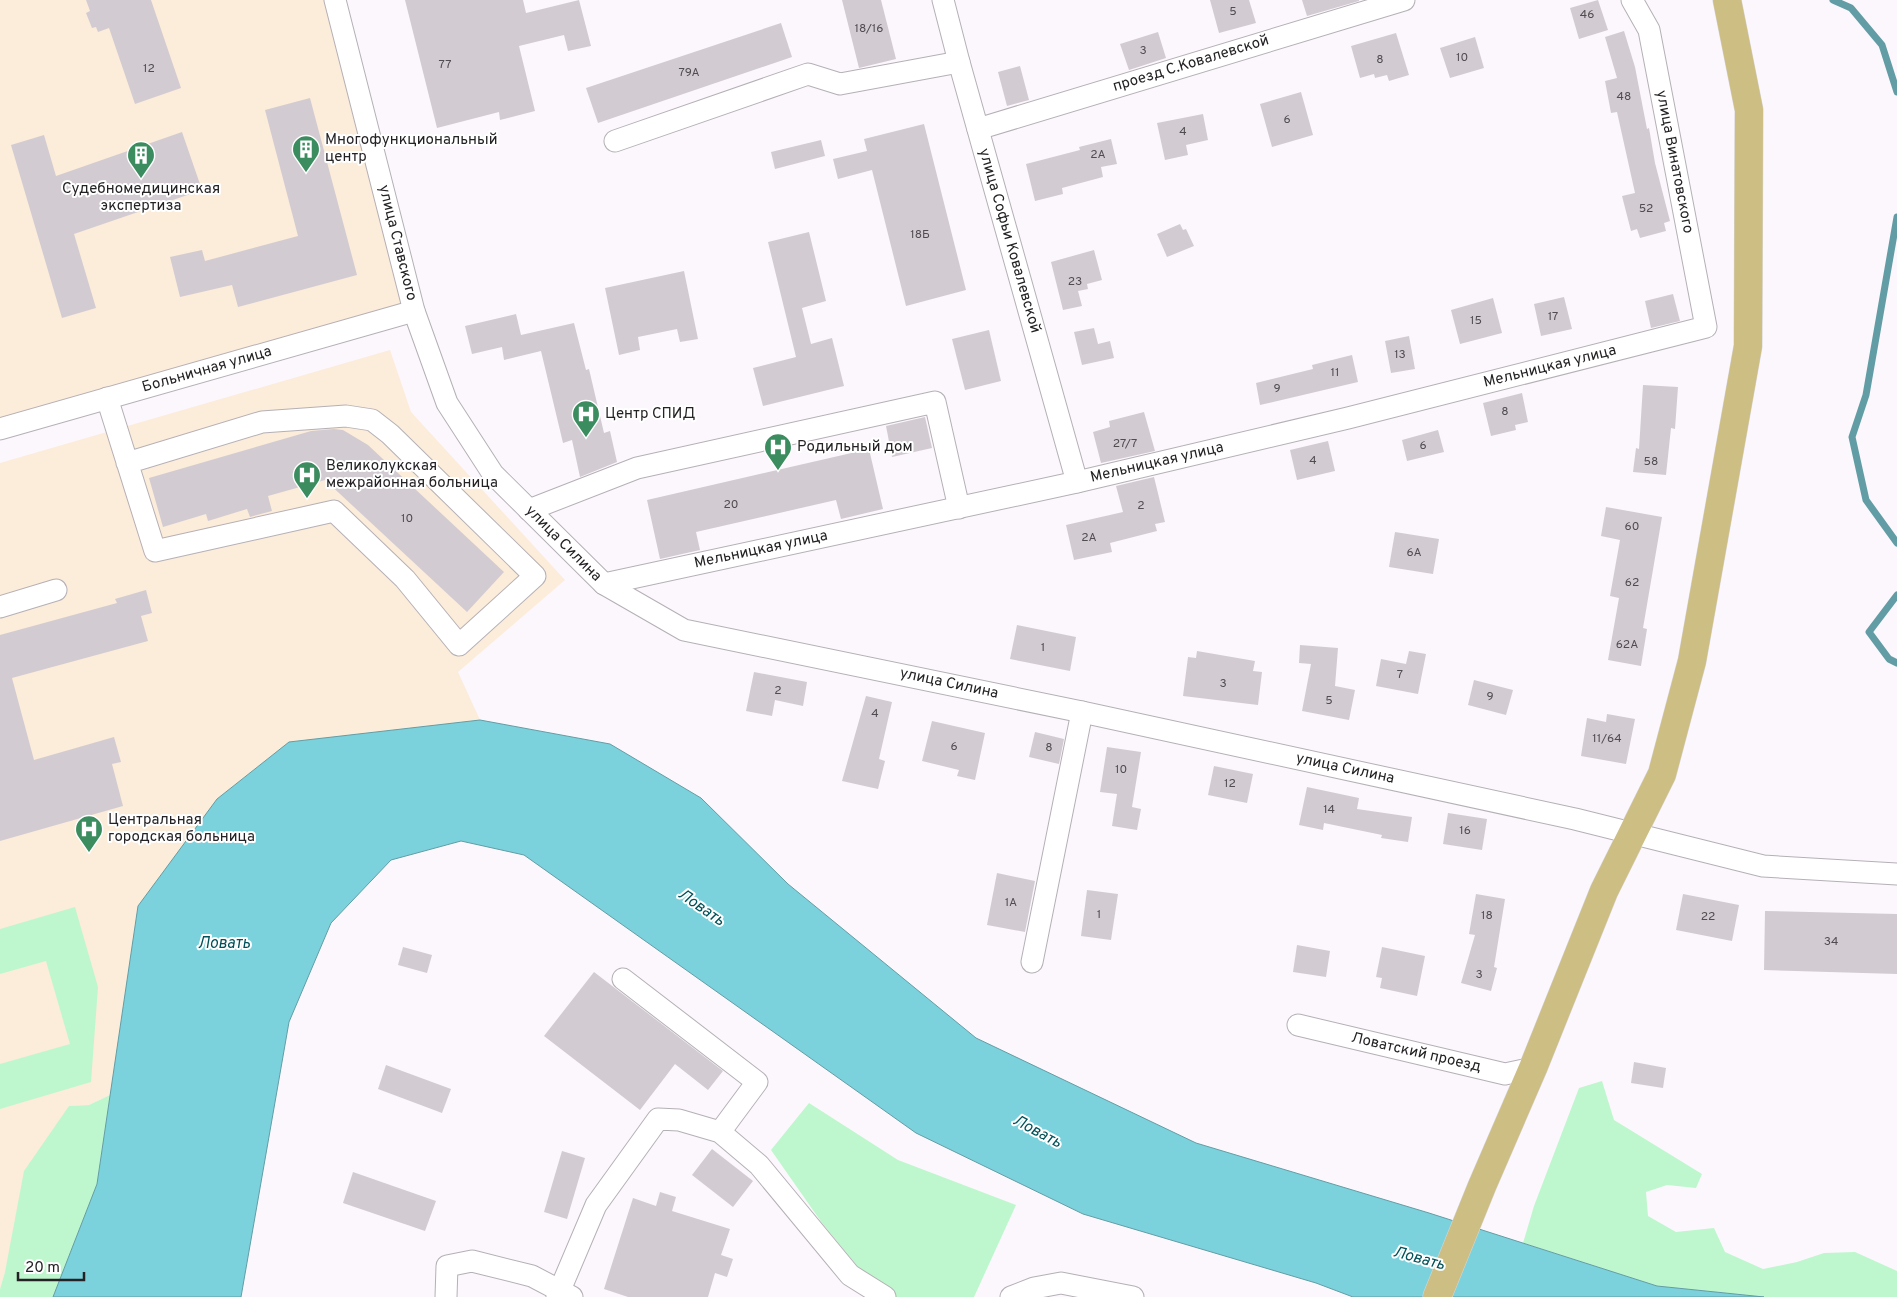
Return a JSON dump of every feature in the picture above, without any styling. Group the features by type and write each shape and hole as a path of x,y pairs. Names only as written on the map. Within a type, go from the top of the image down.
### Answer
{"main road":[{"path":"1437,1297 1533,1068 1604,891 1634,834 1662,774 1692,661 1748,346 1749,110 1728,0"}],"street":[{"name":"улица Ставского","path":"335,0 414,311"},
{"name":"улица Софьи Ковалевской","path":"943,0 958,62 1077,482"},
{"name":"проезд С.Ковалевской","path":"978,128 1404,0"},
{"name":"улица Винатовского","path":"1632,0 1648,30 1706,327"},
{"path":"615,141 808,74 840,84 958,62"},
{"name":"Больничная улица","path":"0,429 414,311"},
{"name":"улица Силина","path":"414,311 447,403 493,474 604,584 684,630 1082,712 1575,819 1764,866 1897,874"},
{"name":"Мельницкая улица","path":"604,584 1077,482 1358,416 1706,327"},
{"path":"107,398 127,463 155,551 334,511 405,579 459,644 535,576 390,434 372,420 346,416 262,422 127,463"},
{"path":"529,510 637,468 935,402 959,508"},
{"path":"0,607 56,590"},
{"path":"1032,962 1082,712"},
{"path":"623,979 757,1082 720,1132"},
{"name":"Ловатский проезд","path":"1298,1025 1505,1074 1533,1068"},
{"path":"446,1297 447,1266 472,1262 532,1276 563,1295 596,1205 658,1118 679,1120 720,1132 759,1165 850,1275 884,1297"},
{"path":"1011,1297 1034,1288 1061,1283 1133,1297"}],"shaded area":[{"path":"0,0 328,0 406,305 0,421"},
{"path":"390,350 411,412 565,580 458,672 480,720 289,742 217,799 138,906 110,1095 89,1105 69,1106 0,1289 0,463"}],"green space":[{"path":"75,907 98,987 91,1082 0,1109 0,1064 70,1044 46,961 0,974 0,929"},
{"path":"1602,1081 1614,1120 1702,1174 1696,1188 1667,1185 1646,1192 1648,1216 1676,1232 1714,1228 1725,1252 1763,1269 1797,1262 1824,1253 1855,1252 1897,1271 1897,1297 1764,1297 1657,1286 1523,1243 1534,1206 1579,1088"},
{"path":"110,1095 97,1184 53,1297 0,1297 24,1171 69,1106 89,1105"},
{"path":"809,1103 898,1160 1016,1205 974,1297 891,1297 858,1267 822,1223 771,1150"}],"water":[{"name":"Ловать","path":"480,720 610,744 701,798 788,884 976,1038 1196,1143 1429,1213 1657,1286 1764,1297 1353,1297 1316,1283 1083,1214 916,1133 524,855 461,841 391,860 331,923 289,1022 241,1297 53,1297 97,1184 138,906 217,799 289,742"}],"building":[{"path":"86,0 151,0 181,88 135,104 109,28 98,32 96,27 92,28 86,13 90,11"},
{"path":"405,0 523,0 526,13 579,0 591,46 568,51 564,35 519,46 535,111 500,120 499,112 437,128"},
{"path":"842,0 881,0 896,59 859,68"},
{"path":"1210,0 1249,0 1256,23 1219,33"},
{"path":"1302,0 1359,0 1359,1 1307,16"},
{"path":"1598,0 1608,30 1579,39 1570,8"},
{"path":"781,23 792,57 598,123 586,88"},
{"path":"1624,31 1635,67 1647,129 1649,128 1655,163 1670,221 1664,223 1666,231 1640,238 1637,229 1631,231 1622,196 1635,193 1617,112 1611,113 1605,81 1617,78 1605,37"},
{"path":"1158,32 1166,58 1129,70 1120,44"},
{"path":"1396,33 1409,75 1389,81 1387,75 1375,78 1374,74 1360,78 1351,46"},
{"path":"1475,37 1484,68 1450,78 1440,48"},
{"path":"1020,66 1029,100 1007,106 998,72"},
{"path":"1301,92 1313,135 1272,147 1260,104"},
{"name":"Многофункциональный центр","path":"310,98 357,275 238,307 232,285 180,297 170,257 202,250 205,261 298,236 265,110"},
{"path":"1203,114 1208,140 1186,145 1188,155 1165,160 1157,123"},
{"path":"924,124 966,290 906,306 872,170 838,179 833,159 867,151 864,139"},
{"path":"182,132 202,190 74,234 96,308 62,318 11,145 44,135 56,176"},
{"path":"1111,139 1117,164 1101,167 1103,177 1062,188 1063,194 1035,201 1026,164 1080,150 1079,147"},
{"path":"821,140 825,156 775,169 771,152"},
{"path":"1180,224 1183,230 1186,229 1194,246 1167,257 1157,234"},
{"path":"809,232 826,301 802,308 811,344 832,338 844,386 763,406 753,368 796,357 768,242"},
{"path":"1094,250 1102,280 1087,284 1088,289 1078,291 1082,306 1063,310 1051,262"},
{"path":"684,271 698,339 680,342 677,329 638,337 640,350 619,355 605,288"},
{"path":"1673,294 1680,321 1651,328 1645,301"},
{"path":"1564,297 1572,329 1541,336 1534,304"},
{"path":"1493,298 1502,333 1460,344 1451,310"},
{"path":"516,314 521,335 574,323 586,370 589,369 604,433 610,431 617,462 580,477 572,440 563,443 541,351 504,360 502,347 472,354 465,326"},
{"path":"1094,328 1098,344 1110,341 1114,358 1082,365 1074,332"},
{"path":"989,330 1001,381 965,390 952,339"},
{"path":"1409,336 1415,369 1391,373 1385,341"},
{"path":"1352,355 1358,382 1260,405 1256,383 1313,369 1312,365"},
{"path":"1643,385 1678,387 1675,429 1671,428 1666,475 1633,472 1636,448 1639,449"},
{"path":"1522,393 1528,422 1515,425 1516,430 1491,436 1483,403"},
{"path":"1144,412 1155,451 1101,463 1093,432 1110,427 1109,421"},
{"path":"925,417 932,448 892,457 886,426"},
{"path":"343,430 368,445 504,572 467,612 325,480 268,496 272,511 250,517 247,509 208,521 206,514 163,527 149,478 311,431"},
{"path":"1438,430 1444,452 1407,461 1402,440"},
{"path":"1328,441 1335,471 1297,480 1290,450"},
{"path":"869,449 883,509 841,519 836,500 696,532 700,550 660,559 647,500"},
{"path":"1154,477 1165,522 1155,524 1157,531 1110,543 1112,552 1074,560 1066,525 1123,512 1116,486"},
{"path":"1606,507 1662,517 1643,628 1647,629 1641,666 1608,660 1619,598 1610,596 1620,540 1601,536"},
{"path":"1395,532 1439,539 1433,574 1389,567"},
{"path":"146,590 152,613 141,616 148,641 12,678 34,760 114,737 121,762 112,764 123,806 0,841 0,635 117,603 115,599"},
{"path":"1017,625 1076,637 1070,671 1010,659"},
{"path":"1300,645 1338,648 1335,686 1355,690 1349,720 1302,711 1311,664 1299,663"},
{"path":"1197,651 1255,661 1253,671 1262,672 1258,705 1183,696 1188,657 1196,658"},
{"path":"1409,651 1426,654 1418,694 1376,686 1381,659 1406,664"},
{"path":"754,672 807,682 803,706 775,700 772,716 746,711"},
{"path":"1474,680 1513,690 1506,715 1468,705"},
{"path":"866,696 892,702 879,759 885,761 878,789 842,781"},
{"path":"1607,714 1635,719 1626,764 1581,756 1587,718 1606,722"},
{"path":"932,721 985,733 975,780 957,776 959,770 922,761"},
{"path":"1035,732 1064,739 1059,764 1029,757"},
{"path":"1107,747 1141,752 1132,807 1141,809 1137,830 1112,826 1117,794 1100,792"},
{"path":"1214,766 1253,774 1247,803 1208,795"},
{"path":"1307,787 1359,798 1357,809 1412,817 1408,842 1381,838 1382,835 1324,823 1323,830 1299,825"},
{"path":"1448,813 1487,819 1482,850 1443,844"},
{"path":"997,873 1035,881 1025,932 987,925"},
{"path":"1087,890 1118,894 1111,940 1081,936"},
{"path":"1476,894 1505,899 1494,967 1497,968 1491,991 1461,983 1475,935 1469,934"},
{"path":"1683,894 1739,905 1732,941 1676,930"},
{"path":"1765,911 1897,914 1897,974 1764,970"},
{"path":"1297,945 1330,951 1326,977 1293,972"},
{"path":"403,947 432,955 427,973 398,965"},
{"path":"1382,947 1425,956 1417,996 1380,988 1382,978 1376,977"},
{"path":"594,972 723,1071 708,1090 675,1064 640,1110 544,1036"},
{"path":"1634,1062 1666,1068 1663,1088 1631,1083"},
{"path":"386,1065 451,1089 442,1113 378,1089"},
{"path":"712,1149 753,1181 733,1207 692,1175"},
{"path":"562,1151 585,1158 567,1219 544,1212"},
{"path":"353,1172 436,1201 425,1231 343,1203"},
{"path":"660,1192 676,1197 672,1211 730,1229 721,1255 733,1259 727,1277 715,1273 708,1297 628,1297 604,1289 633,1198 656,1206"}],"waterway":[{"path":"1833,0 1851,8 1882,45 1897,92"},
{"path":"1897,217 1866,395 1852,437 1866,500 1897,543"},
{"path":"1897,595 1869,632 1889,659 1897,663"}],"place":[{"name":"Многофункциональный центр","path":"306,173"},
{"name":"Судебномедицинская экспертиза","path":"141,179"},
{"name":"Центр СПИД","path":"586,438"},
{"name":"Родильный дом","path":"778,471"},
{"name":"Великолукская межрайонная больница","path":"307,499"},
{"name":"Центральная городская больница","path":"89,853"}]}
